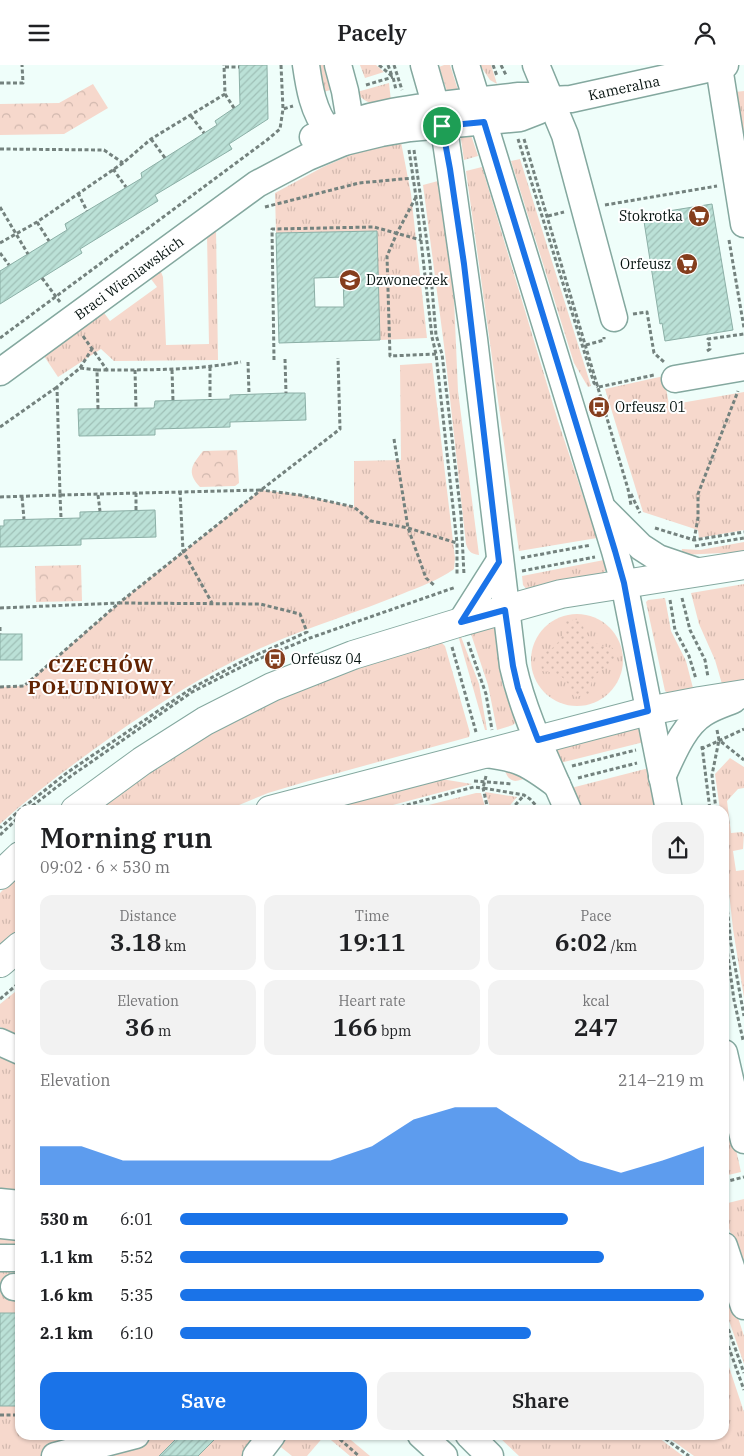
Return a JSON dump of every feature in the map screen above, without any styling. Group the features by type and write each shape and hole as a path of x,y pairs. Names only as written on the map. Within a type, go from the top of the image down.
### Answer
{"main road":[{"path":"83,805 168,744 242,701 344,659 460,636 505,610 561,595 624,583 744,565"},
{"path":"293,805 485,749 538,740 648,711 744,695"},
{"path":"0,875 15,861"}],"street":[{"path":"306,65 313,100 340,131"},
{"path":"338,65 346,91 340,131"},
{"path":"424,65 439,115 450,169 465,274 513,564 505,610 513,666 518,688 538,740 562,778 567,805"},
{"path":"466,65 603,509 624,583 668,805"},
{"path":"536,65 565,135 614,318"},
{"path":"722,66 744,224"},
{"name":"Kameralna","path":"439,115 512,108 538,111 550,100 580,97 722,66"},
{"name":"Braci Wieniawskich","path":"0,372 259,196 340,131 408,118 439,115"},
{"path":"675,379 742,375"},
{"path":"603,509 641,547 658,557 699,572"},
{"path":"460,636 513,564"},
{"path":"662,777 691,725 702,714 744,695"},
{"path":"485,749 520,760 562,778"},
{"path":"0,1042 15,1049"},
{"path":"729,1067 739,1096 744,1140"},
{"path":"0,1202 15,1204"},
{"path":"0,1225 15,1226"},
{"path":"0,1258 15,1258"},
{"path":"729,1260 744,1306"},
{"path":"55,1456 117,1440"},
{"path":"256,1456 268,1440"},
{"path":"474,1440 490,1456"}],"path":[{"path":"0,83 23,83 22,65"},
{"path":"0,338 280,129 283,109 281,65"},
{"path":"346,91 393,77 379,65"},
{"path":"394,65 408,118 430,264 436,335 442,354 460,515 465,583"},
{"path":"493,65 512,108 548,215 628,489"},
{"path":"501,65 522,151 594,383 599,387"},
{"path":"234,108 225,94 224,66 239,67"},
{"path":"0,243 37,222 123,163 151,139 225,94"},
{"path":"283,109 313,100"},
{"path":"191,116 204,133"},
{"path":"151,139 165,158"},
{"path":"0,149 104,150 123,163"},
{"path":"113,169 126,187"},
{"path":"259,196 413,178 432,337 436,354 457,543 457,575"},
{"path":"548,215 720,185"},
{"path":"78,193 87,211"},
{"path":"416,197 387,256 390,356 436,354"},
{"path":"0,207 28,254"},
{"path":"37,222 50,241"},
{"path":"274,360 272,229 374,227 421,240"},
{"path":"0,253 9,265"},
{"path":"0,427 57,387 80,368 92,349"},
{"path":"96,355 107,370"},
{"path":"0,687 24,686 119,603 340,429 338,358"},
{"path":"285,359 286,393"},
{"path":"80,368 97,370 172,370 241,362"},
{"path":"248,362 249,394"},
{"path":"210,367 210,400"},
{"path":"97,370 98,409"},
{"path":"135,370 136,408"},
{"path":"172,370 173,401"},
{"path":"694,540 698,519 698,494 742,375"},
{"path":"57,387 61,518"},
{"path":"394,439 408,528 426,578 435,586"},
{"path":"0,497 261,490 300,495 354,507 371,521 408,528 457,543"},
{"path":"180,491 183,551 212,603"},
{"path":"136,493 136,510"},
{"path":"98,495 100,511"},
{"path":"22,497 24,519"},
{"path":"670,533 694,540 744,532"},
{"path":"716,543 744,538"},
{"path":"513,564 595,545"},
{"path":"513,564 603,555"},
{"path":"682,595 690,631 705,660 710,686"},
{"path":"670,597 675,630 689,656 696,681"},
{"path":"0,608 119,603 260,604 300,614 308,632 241,662 192,688 68,772 26,805"},
{"path":"0,627 0,633"},
{"path":"460,636 485,749"},
{"path":"460,636 486,694 483,788 487,805"},
{"path":"715,805 712,775 719,740 717,725"},
{"path":"719,740 744,729"},
{"path":"702,739 709,805"},
{"path":"719,740 744,760"},
{"path":"639,763 562,778 562,768 645,748"},
{"path":"407,805 474,787 524,795 535,805"},
{"path":"516,805 524,795"},
{"path":"0,828 15,814"},
{"path":"0,835 15,821"},
{"path":"729,925 744,1016"},
{"path":"729,963 734,999 744,1043"},
{"path":"0,999 15,986"},
{"path":"729,1181 744,1177"},
{"path":"729,1331 744,1373"},
{"path":"729,1348 744,1390"},
{"path":"0,1415 15,1415"},
{"path":"341,1440 359,1456"},
{"path":"667,1440 689,1456"}],"green space":[{"path":"313,65 330,65 334,89 316,94"},
{"path":"360,65 376,65 384,72 365,78"},
{"path":"450,65 458,90 448,94 439,67"},
{"path":"480,65 491,65 497,84 490,80"},
{"path":"389,83 391,101 368,102 360,97 357,92"},
{"path":"93,84 108,108 64,134 0,135 0,104 59,103"},
{"path":"744,91 744,151 735,92"},
{"path":"471,135 478,156 464,160 461,139 462,136"},
{"path":"401,142 411,194 427,338 380,340 377,231 276,233 275,193 323,167 362,150"},
{"path":"520,159 591,386 588,387 574,363 511,161"},
{"path":"482,167 558,421 597,538 519,551 466,171"},
{"path":"438,181 454,299 458,391 479,555 470,552 466,544 445,353 423,185"},
{"path":"216,228 218,360 114,361 101,349 58,377 42,353 102,310 110,321 157,287 151,279 153,272 156,270 161,272 163,277 166,345 209,344 207,234"},
{"path":"432,363 455,558 454,569 415,589 247,654 207,676 167,699 111,737 22,805 15,805 15,810 0,824 0,687 24,686 119,603 261,490 300,495 354,507 354,461 401,460 400,365"},
{"path":"664,376 669,405 744,392 744,530 699,538 698,530 643,512 605,389"},
{"path":"237,450 239,483 235,486 200,487 193,477 192,469 203,451"},
{"path":"744,542 744,552 681,555 682,549 700,550"},
{"path":"604,560 606,569 603,574 527,590 523,585 522,576"},
{"path":"81,565 82,601 36,602 35,566"},
{"path":"744,584 744,680 722,684 715,660 699,624 691,593"},
{"path":"665,598 671,631 686,661 693,688 668,693 665,691 646,602 648,600"},
{"path":"577,614 595,617 610,627 620,642 623,660 620,678 610,693 595,703 577,706 559,703 544,693 534,678 531,660 534,642 544,627 559,617"},
{"path":"581,619 585,631 592,640 613,648 615,664 604,668 596,674 590,688 590,694 574,697 563,678 554,673 542,671 539,655 555,646 561,638 566,621"},
{"path":"493,626 495,629 502,683 516,722 513,725 497,730 488,685 470,631"},
{"path":"460,634 479,684 487,730 485,730 458,635"},
{"path":"439,640 445,646 470,733 469,737 305,782 268,793 239,805 100,805 193,743 311,681"},
{"path":"637,727 641,730 644,742 560,763 555,750 556,748"},
{"path":"730,758 744,767 744,788 738,789 727,801 728,805 719,805 715,774"},
{"path":"503,765 531,776 513,781 505,772"},
{"path":"649,768 658,805 579,805 571,788"},
{"path":"435,778 472,784 393,805 332,805"},
{"path":"485,792 517,797 510,805 489,805"},
{"path":"481,793 485,805 429,805"},
{"path":"729,817 731,833 742,832 744,834 743,849 733,851 736,871 744,870 744,998 729,892"},
{"path":"15,877 15,936 0,949 0,893"},
{"path":"15,992 15,1034 0,1027 0,1004"},
{"path":"0,1053 15,1060 15,1190 0,1194"},
{"path":"729,1118 741,1172 729,1175"},
{"path":"744,1199 744,1274 729,1228 729,1203"},
{"path":"0,1237 15,1238 15,1440 257,1440 246,1456 0,1456"},
{"path":"729,1290 744,1336 744,1364 729,1320"},
{"path":"729,1367 744,1412 744,1456 694,1456 672,1440 729,1440"},
{"path":"280,1440 321,1440 307,1456 292,1456 277,1444"},
{"path":"331,1440 351,1440 370,1456 350,1456"},
{"path":"502,1440 662,1440 683,1456 519,1456"}],"building":[{"path":"239,65 267,65 268,119 229,144 232,149 155,195 158,201 80,249 82,253 0,304 0,271 67,230 65,224 142,178 141,173 217,125 215,121 240,104"},
{"name":"Orfeusz","path":"712,204 733,330 665,341 662,323 660,324 643,215"},
{"path":"377,231 380,340 279,343 276,233","holes":["343,277 344,307 315,307 314,278"]},
{"path":"305,393 306,420 230,422 230,427 155,429 155,435 79,436 78,409 154,408 155,401 230,399 230,395"},
{"path":"155,510 156,537 81,539 81,545 0,547 0,526 4,526 4,520 80,518 80,512"},
{"path":"0,634 22,634 22,660 0,660"},
{"path":"0,1313 15,1313 15,1406 0,1406"},
{"path":"175,1440 214,1440 198,1456 159,1456"}],"place":[{"name":"Stokrotka","path":"699,216"},
{"name":"Orfeusz","path":"687,264"},
{"name":"Dzwoneczek","path":"350,280"},
{"name":"Orfeusz 01","path":"599,407"},
{"name":"Orfeusz 04","path":"275,659"}],"district":[{"name":"CZECHÓW POŁUDNIOWY","path":"101,676"}],"route":[{"path":"484,122 624,583 648,711 538,740 518,688 505,610 461,622 499,562 474,339 446,142 442,126 484,122"}]}
